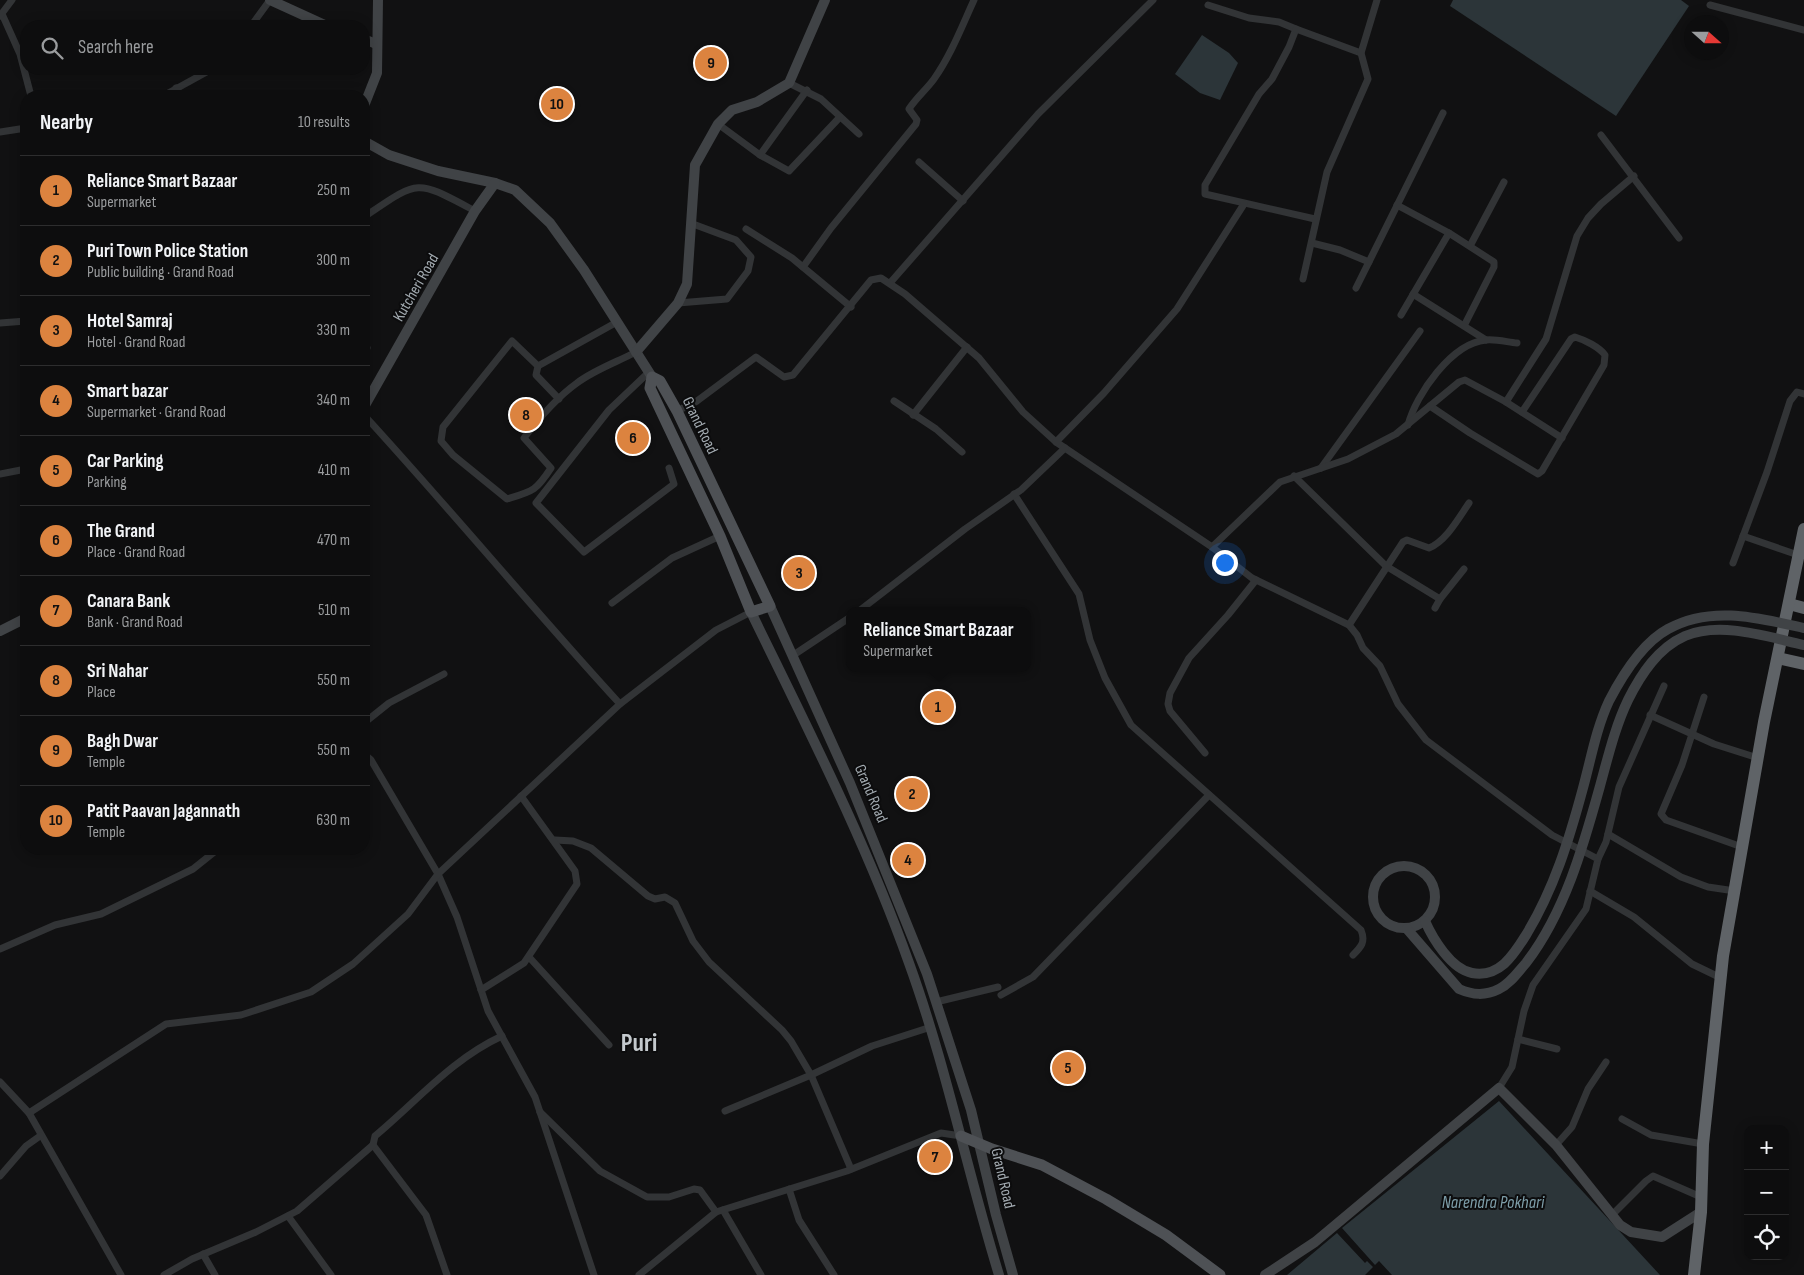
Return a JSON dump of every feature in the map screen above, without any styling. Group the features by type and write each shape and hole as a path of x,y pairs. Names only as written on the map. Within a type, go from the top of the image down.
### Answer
{"highway":[{"path":"1694,1275 1701,1212 1704,1144 1721,978 1734,891 1758,758 1804,528"},
{"path":"1788,604 1804,608"},
{"path":"1778,658 1804,664"}],"main road":[{"path":"270,0 314,20"},
{"path":"370,90 376,73 378,0"},
{"path":"636,352 678,303 687,284 696,165 718,124 732,110 756,102 789,83 825,0"},
{"path":"370,42 376,44"},
{"name":"Grand Road","path":"370,144 390,155 438,171 495,183 515,190 550,223 584,270 651,375 660,381 677,411 770,606 880,854 936,1002 980,1144 996,1215 1013,1275"},
{"name":"Kutcheri Road","path":"370,396 475,210 495,183"},
{"name":"Grand Road","path":"651,375 650,388 720,536 751,612 829,772 876,876 931,1027 999,1275"},
{"path":"751,612 770,606"},
{"path":"1426,921 1429,931 1444,952 1459,967 1468,972 1484,975 1507,963 1540,913 1555,881 1573,826 1608,702 1623,676 1654,639 1668,629 1684,622 1702,617 1726,614 1748,616 1804,628"},
{"path":"0,630 20,621"},
{"path":"1407,929 1459,989 1471,994 1484,994 1500,989 1513,979 1542,939 1570,883 1611,747 1628,701 1640,679 1660,652 1686,636 1724,630 1804,645"},
{"path":"1406,865 1419,868 1428,876 1435,892 1434,908 1426,921 1407,929 1389,926 1379,916 1375,907 1375,887 1380,879 1389,869 1406,865"},
{"path":"1265,1275 1315,1242 1499,1088 1556,1145 1612,1214 1631,1232 1662,1238 1701,1212"},
{"path":"961,1136 1042,1165 1106,1199 1166,1235 1220,1275"}],"street":[{"path":"12,0 1,15 20,54"},
{"path":"255,20 270,0"},
{"path":"803,268 831,228 916,124 917,120 909,109 935,79 974,0"},
{"path":"890,283 1038,114 1153,0"},
{"path":"1303,279 1327,172 1368,79 1361,53 1377,0"},
{"path":"1208,5 1248,18 1279,22 1361,53"},
{"path":"1710,5 1804,30"},
{"path":"1296,29 1290,46 1272,79 1255,101 1204,191 1209,195 1244,204 1315,219"},
{"path":"26,75 29,90"},
{"path":"173,90 201,75"},
{"path":"789,83 807,90 821,99 859,134"},
{"path":"760,155 807,90"},
{"path":"1356,288 1443,113"},
{"path":"718,124 760,155 789,171 840,117"},
{"path":"0,132 20,129"},
{"path":"1601,135 1634,176 1679,238"},
{"path":"919,162 962,201"},
{"path":"1506,402 1546,339 1577,236 1588,218 1601,204 1634,176"},
{"path":"1470,246 1504,182"},
{"path":"370,213 404,190 416,186 439,191 475,210"},
{"path":"1056,442 1116,379 1177,309 1230,230 1244,204"},
{"path":"1397,205 1449,233 1491,260 1494,267 1465,324"},
{"path":"678,303 727,299 748,271 751,257 736,240 693,224"},
{"path":"746,229 774,246 851,307"},
{"path":"1401,315 1449,233"},
{"path":"1312,243 1340,250 1369,262"},
{"path":"677,411 697,401 756,357 784,377 793,375 875,277 890,283 979,358 1023,412 1056,442 1212,547 1256,580 1349,625 1363,648 1380,666 1398,704 1426,740 1443,756 1552,835 1598,859"},
{"path":"1413,294 1465,324 1486,340"},
{"path":"0,323 20,321"},
{"path":"559,399 536,375 538,366 617,322"},
{"path":"1321,468 1420,330"},
{"path":"1430,406 1534,473 1542,471 1604,365 1605,355 1603,352 1580,339 1571,339 1522,412"},
{"path":"1407,425 1415,404 1453,355 1471,345 1486,340 1517,343"},
{"path":"538,366 512,341 443,427 441,441 454,455 507,499 538,487 551,468 524,438 546,410 579,382 636,352"},
{"path":"913,415 966,347"},
{"path":"651,375 609,410 536,503 584,552 674,484 669,468"},
{"path":"1212,547 1280,482 1348,459 1396,434 1459,382 1465,380 1506,402 1562,438"},
{"path":"1733,563 1767,472 1790,400 1797,392 1804,394"},
{"path":"894,401 936,429 962,452"},
{"path":"370,421 481,545 554,633 620,704"},
{"path":"864,607 1036,477 1065,448"},
{"path":"0,474 20,470"},
{"path":"1294,476 1386,566 1440,599"},
{"path":"1014,494 1080,594 1090,640 1105,678 1131,726 1361,930 1364,938 1363,943 1353,955"},
{"path":"1349,625 1398,548 1407,540 1428,548 1434,546 1448,532 1469,503"},
{"path":"612,603 672,558 720,536"},
{"path":"1743,536 1798,556"},
{"path":"1435,608 1464,569"},
{"path":"1205,753 1170,711 1168,704 1170,693 1189,658 1228,615 1256,580"},
{"path":"28,1113 166,1024 241,1015 311,992 353,964 408,914 438,874 620,704 716,630 751,612"},
{"path":"792,656 846,620"},
{"path":"370,719 389,703 444,674"},
{"path":"1499,1088 1512,1067 1533,985 1586,909 1598,859 1608,834 1619,787 1664,686"},
{"path":"1704,697 1682,765 1661,814 1662,817 1742,847"},
{"path":"1650,715 1731,751 1758,758"},
{"path":"370,759 438,874 457,917 488,1011 535,1097 594,1275"},
{"path":"1001,995 1033,977 1209,795"},
{"path":"481,990 518,969 529,957 577,884 575,870 555,840 521,796"},
{"path":"1608,834 1681,878 1708,887 1734,891"},
{"path":"555,840 582,843 648,896 655,898 665,897 675,903 700,951 740,993 782,1030 800,1056 811,1076 851,1169"},
{"path":"0,949 55,925 101,914 192,869 210,855"},
{"path":"1590,891 1634,917 1692,964 1721,978"},
{"path":"529,957 609,1045"},
{"path":"936,1002 998,988"},
{"path":"726,1111 811,1076 872,1046 931,1027"},
{"path":"164,1275 203,1254 297,1211 373,1145 375,1136 437,1079 463,1057 502,1036"},
{"path":"1518,1039 1557,1049"},
{"path":"1556,1145 1572,1127 1588,1089 1606,1062"},
{"path":"0,1082 28,1113 121,1275"},
{"path":"540,1112 600,1171 647,1197 659,1199 694,1189 700,1190 720,1211 761,1275"},
{"path":"1622,1119 1651,1135 1704,1144"},
{"path":"639,1275 720,1211 851,1169 941,1132 961,1136"},
{"path":"0,1176 26,1146 40,1136"},
{"path":"373,1145 426,1214 447,1275"},
{"path":"1612,1214 1646,1181 1654,1176 1701,1197"},
{"path":"788,1189 799,1220 834,1275"},
{"path":"288,1216 331,1275"},
{"path":"203,1254 215,1275"}],"water":[{"path":"1453,0 1681,0 1689,6 1616,116 1450,6"},
{"path":"1202,35 1229,53 1238,63 1220,100 1200,93 1175,74"},
{"name":"Narendra Pokhari","path":"1499,1101 1660,1275 1392,1275 1379,1261 1375,1265 1342,1228"},
{"path":"1337,1233 1365,1263 1367,1261 1373,1267 1365,1275 1287,1275"}],"place":[{"name":"Bagh Dwar","path":"711,63"},
{"name":"Patit Paavan Jagannath","path":"557,104"},
{"name":"Sri Nahar","path":"526,415"},
{"name":"The Grand","path":"633,438"},
{"name":"Hotel Samraj","path":"799,573"},
{"name":"Reliance Smart Bazaar","path":"938,707"},
{"name":"Puri Town Police Station","path":"912,794"},
{"name":"Smart bazar","path":"908,860"},
{"name":"Car Parking","path":"1068,1068"},
{"name":"Canara Bank","path":"935,1157"}],"district":[{"name":"Puri","path":"639,1042"}]}
